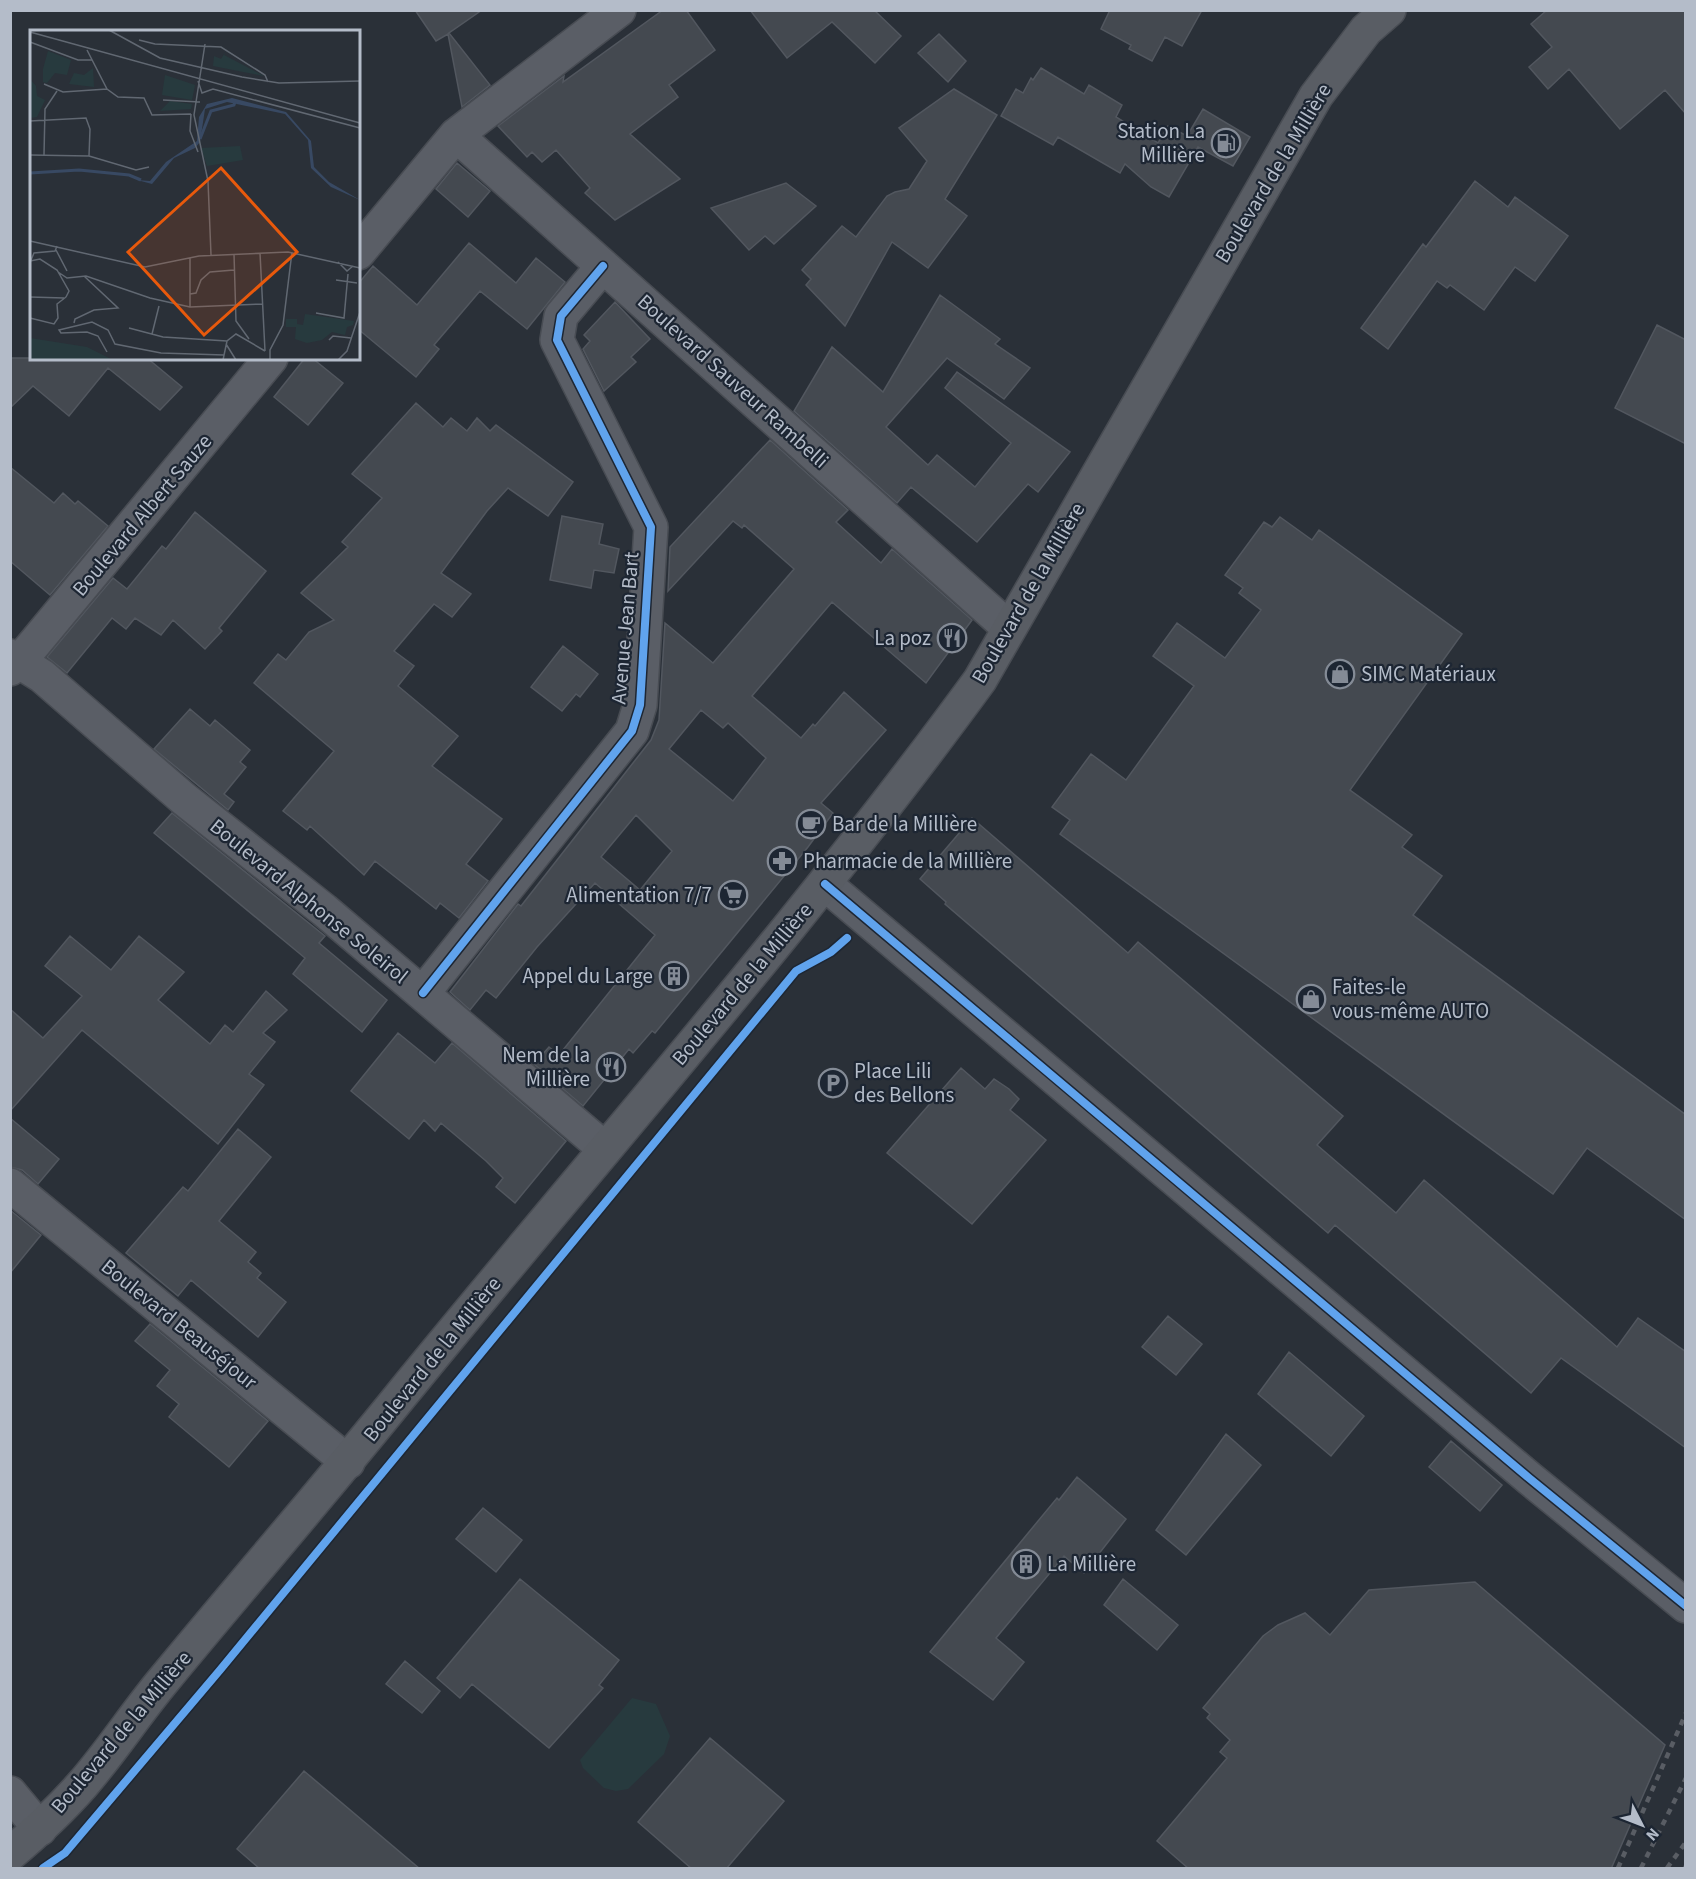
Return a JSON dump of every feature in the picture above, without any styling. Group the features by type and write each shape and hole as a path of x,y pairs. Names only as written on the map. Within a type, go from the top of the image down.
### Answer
{"main road":[{"name":"Boulevard de la Millière","path":"10,1854 40,1829 83,1785 160,1684 348,1462 859,842 980,680 1316,96 1366,30 1389,10"}],"street":[{"path":"360,251 456,135 619,10"},
{"name":"Boulevard Sauveur Rambelli","path":"456,135 1009,628"},
{"name":"Avenue Jean Bart","path":"423,993 632,731 640,705 651,527 557,340 561,316 603,266"},
{"name":"Boulevard Albert Sauze","path":"14,662 269,360"},
{"name":"Boulevard Alphonse Soleirol","path":"14,662 42,676 184,799 324,910 605,1149"},
{"path":"825,884 1520,1470 1686,1606"},
{"name":"Boulevard Beauséjour","path":"10,1185 348,1462"},
{"path":"10,1793 40,1829"}],"green space":[{"path":"632,1698 656,1704 670,1736 664,1754 628,1789 616,1791 604,1788 583,1768 580,1760"}],"building":[{"path":"415,10 482,10 449,33 490,85 462,107 448,34 436,41"},
{"path":"663,10 686,10 715,50 669,85 678,97 630,134 680,179 615,220 585,193 590,188 556,150 542,162 532,152 527,157 498,126 564,76 563,82"},
{"path":"750,10 874,10 901,36 875,63 832,22 787,58"},
{"path":"1110,10 1202,10 1182,46 1165,37 1152,61 1129,49 1131,45 1101,29"},
{"path":"1547,10 1686,10 1686,114 1665,90 1620,129 1569,69 1548,89 1529,67 1552,47 1531,24"},
{"path":"939,34 966,61 948,82 918,53"},
{"path":"1041,68 1084,94 1089,85 1122,105 1116,117 1158,143 1168,126 1187,136 1203,109 1250,137 1233,166 1198,147 1169,197 1151,187 1125,164 1120,173 1058,137 1053,145 1001,116 1016,89 1023,93 1031,78 1033,80"},
{"path":"954,89 997,115 945,199 967,216 928,268 892,242 845,326 806,285 811,279 802,270 842,226 856,237 887,196 909,189 927,161 899,128"},
{"path":"457,163 490,191 468,217 436,189"},
{"path":"1475,181 1508,207 1515,197 1568,236 1535,281 1515,267 1484,310 1450,285 1447,288 1437,281 1388,349 1361,328 1423,244 1426,247"},
{"path":"786,183 816,206 774,244 765,236 749,250 711,208"},
{"path":"469,243 516,283 536,258 565,282 527,329 480,291 434,345 439,349 416,377 360,331 360,282 373,266 417,305"},
{"path":"940,295 1000,339 995,344 1030,368 1004,399 947,358 886,427 928,465 937,455 975,487 1011,443 945,388 957,372 1070,452 1038,492 1028,484 977,542 911,487 897,503 794,411 832,347 883,392"},
{"path":"615,302 650,339 631,357 636,362 604,391 583,349 590,341 584,335"},
{"path":"1657,325 1686,340 1686,444 1615,408"},
{"path":"10,358 149,360 182,387 160,410 108,368 69,416 33,386 10,408"},
{"path":"303,360 314,360 343,383 308,425 274,397"},
{"path":"416,403 443,427 451,418 467,431 477,418 490,431 496,425 573,482 548,516 508,488 487,511 441,573 471,594 452,617 434,604 394,651 414,666 398,686 458,736 432,766 502,819 466,864 488,881 459,918 440,903 436,909 375,861 364,875 310,826 307,830 283,811 334,751 254,683 278,654 286,660 309,632 334,620 301,593 348,547 342,542 382,498 352,474"},
{"path":"770,440 848,510 836,522 881,563 892,549 972,620 926,683 832,602 752,696 801,738 813,724 815,726 844,692 886,730 821,803 833,813 808,847 655,1033 652,1031 633,1053 629,1049 583,1106 534,1064 549,1047 559,1055 655,935 595,883 537,947 496,998 486,990 470,1010 450,992 518,904 521,906 651,740 659,720 665,623 713,663 794,569 744,525 742,528 733,521 668,591 670,547","holes":["701,710 723,728 728,723 766,758 733,801 669,749","636,815 672,851 640,890 601,857"]},
{"path":"10,467 54,503 63,493 75,504 78,501 108,526 50,595 10,561"},
{"path":"195,512 266,571 219,628 222,631 205,649 173,620 161,635 135,618 126,629 112,618 67,673 47,657 113,578 127,589 162,546 166,549"},
{"path":"562,516 603,524 599,544 619,549 614,573 594,570 591,588 550,580"},
{"path":"1280,517 1312,540 1319,530 1462,634 1350,790 1412,835 1402,847 1442,876 1413,915 1686,1115 1686,1220 1587,1148 1553,1194 1060,834 1070,820 1052,807 1091,754 1126,780 1194,686 1153,656 1177,623 1225,658 1261,610 1239,593 1243,588 1225,575 1264,522 1272,527"},
{"path":"563,646 598,674 580,697 576,694 562,711 531,687"},
{"path":"190,709 210,726 215,720 250,750 240,762 246,767 224,794 234,802 228,810 154,749"},
{"path":"172,813 325,936 319,943 387,1000 362,1032 293,974 305,958 154,833"},
{"path":"972,818 1128,953 1138,942 1343,1116 1317,1145 1396,1213 1424,1180 1617,1347 1638,1318 1686,1352 1686,1448 1561,1358 1531,1393 1335,1225 1328,1233 945,904 946,902 920,879"},
{"path":"70,936 111,970 139,936 184,972 158,1000 210,1044 225,1025 233,1032 266,991 287,1010 263,1033 275,1042 249,1074 264,1085 218,1144 82,1030 10,1111 10,1009 43,1038 82,996 45,966"},
{"path":"398,1033 435,1063 452,1043 566,1141 515,1203 496,1187 503,1178 441,1123 435,1131 424,1120 409,1139 351,1091"},
{"path":"961,1068 985,1089 994,1079 1009,1089 1019,1099 1010,1110 1046,1140 972,1224 887,1153"},
{"path":"10,1118 59,1159 38,1184 22,1170 10,1167"},
{"path":"238,1129 271,1157 219,1221 256,1252 248,1262 261,1273 257,1278 286,1302 258,1337 191,1280 178,1296 126,1253 183,1187 188,1191"},
{"path":"10,1210 41,1235 10,1273"},
{"path":"1168,1316 1202,1344 1176,1375 1142,1347"},
{"path":"150,1324 268,1421 229,1467 169,1417 179,1404 157,1386 170,1370 135,1341"},
{"path":"1289,1352 1364,1416 1331,1456 1258,1394"},
{"path":"1226,1434 1261,1465 1186,1555 1156,1530"},
{"path":"1451,1441 1502,1485 1480,1511 1429,1467"},
{"name":"La Millière","path":"1077,1477 1126,1519 1084,1573 1064,1556 996,1638 1024,1662 993,1700 930,1652 1057,1498 1059,1500"},
{"path":"483,1508 522,1540 496,1572 456,1539"},
{"path":"520,1579 619,1660 599,1685 603,1688 549,1748 472,1684 460,1698 437,1678"},
{"path":"1123,1579 1178,1625 1157,1650 1104,1605"},
{"path":"1475,1582 1665,1745 1611,1869 1189,1869 1157,1841 1227,1758 1220,1752 1230,1740 1207,1718 1210,1714 1203,1708 1263,1636 1278,1625 1305,1613 1330,1635 1369,1590"},
{"path":"405,1661 440,1691 422,1713 386,1684"},
{"path":"710,1738 784,1801 726,1869 692,1869 638,1822"},
{"path":"304,1771 420,1869 260,1869 237,1849"}],"railway":[{"path":"1618,1868 1686,1713"},
{"path":"1641,1868 1686,1778"},
{"path":"1667,1868 1686,1842"}],"cycle path":[{"path":"423,993 632,731 640,705 651,527 557,340 561,316 603,266"},
{"path":"825,884 1529,1478 1686,1606"},
{"path":"43,1868 65,1853 220,1670 796,971 831,952 847,938"}],"place":[{"name":"Station La Millière","path":"1226,143"},
{"name":"La poz","path":"952,638"},
{"name":"SIMC Matériaux","path":"1340,674"},
{"name":"Bar de la Millière","path":"811,824"},
{"name":"Pharmacie de la Millière","path":"782,861"},
{"name":"Alimentation 7/7","path":"733,895"},
{"name":"Appel du Large","path":"674,976"},
{"name":"Faites-le vous-même AUTO","path":"1311,999"},
{"name":"Nem de la Millière","path":"611,1067"},
{"name":"Place Lili des Bellons","path":"833,1083"},
{"name":"La Millière","path":"1026,1564"}]}
